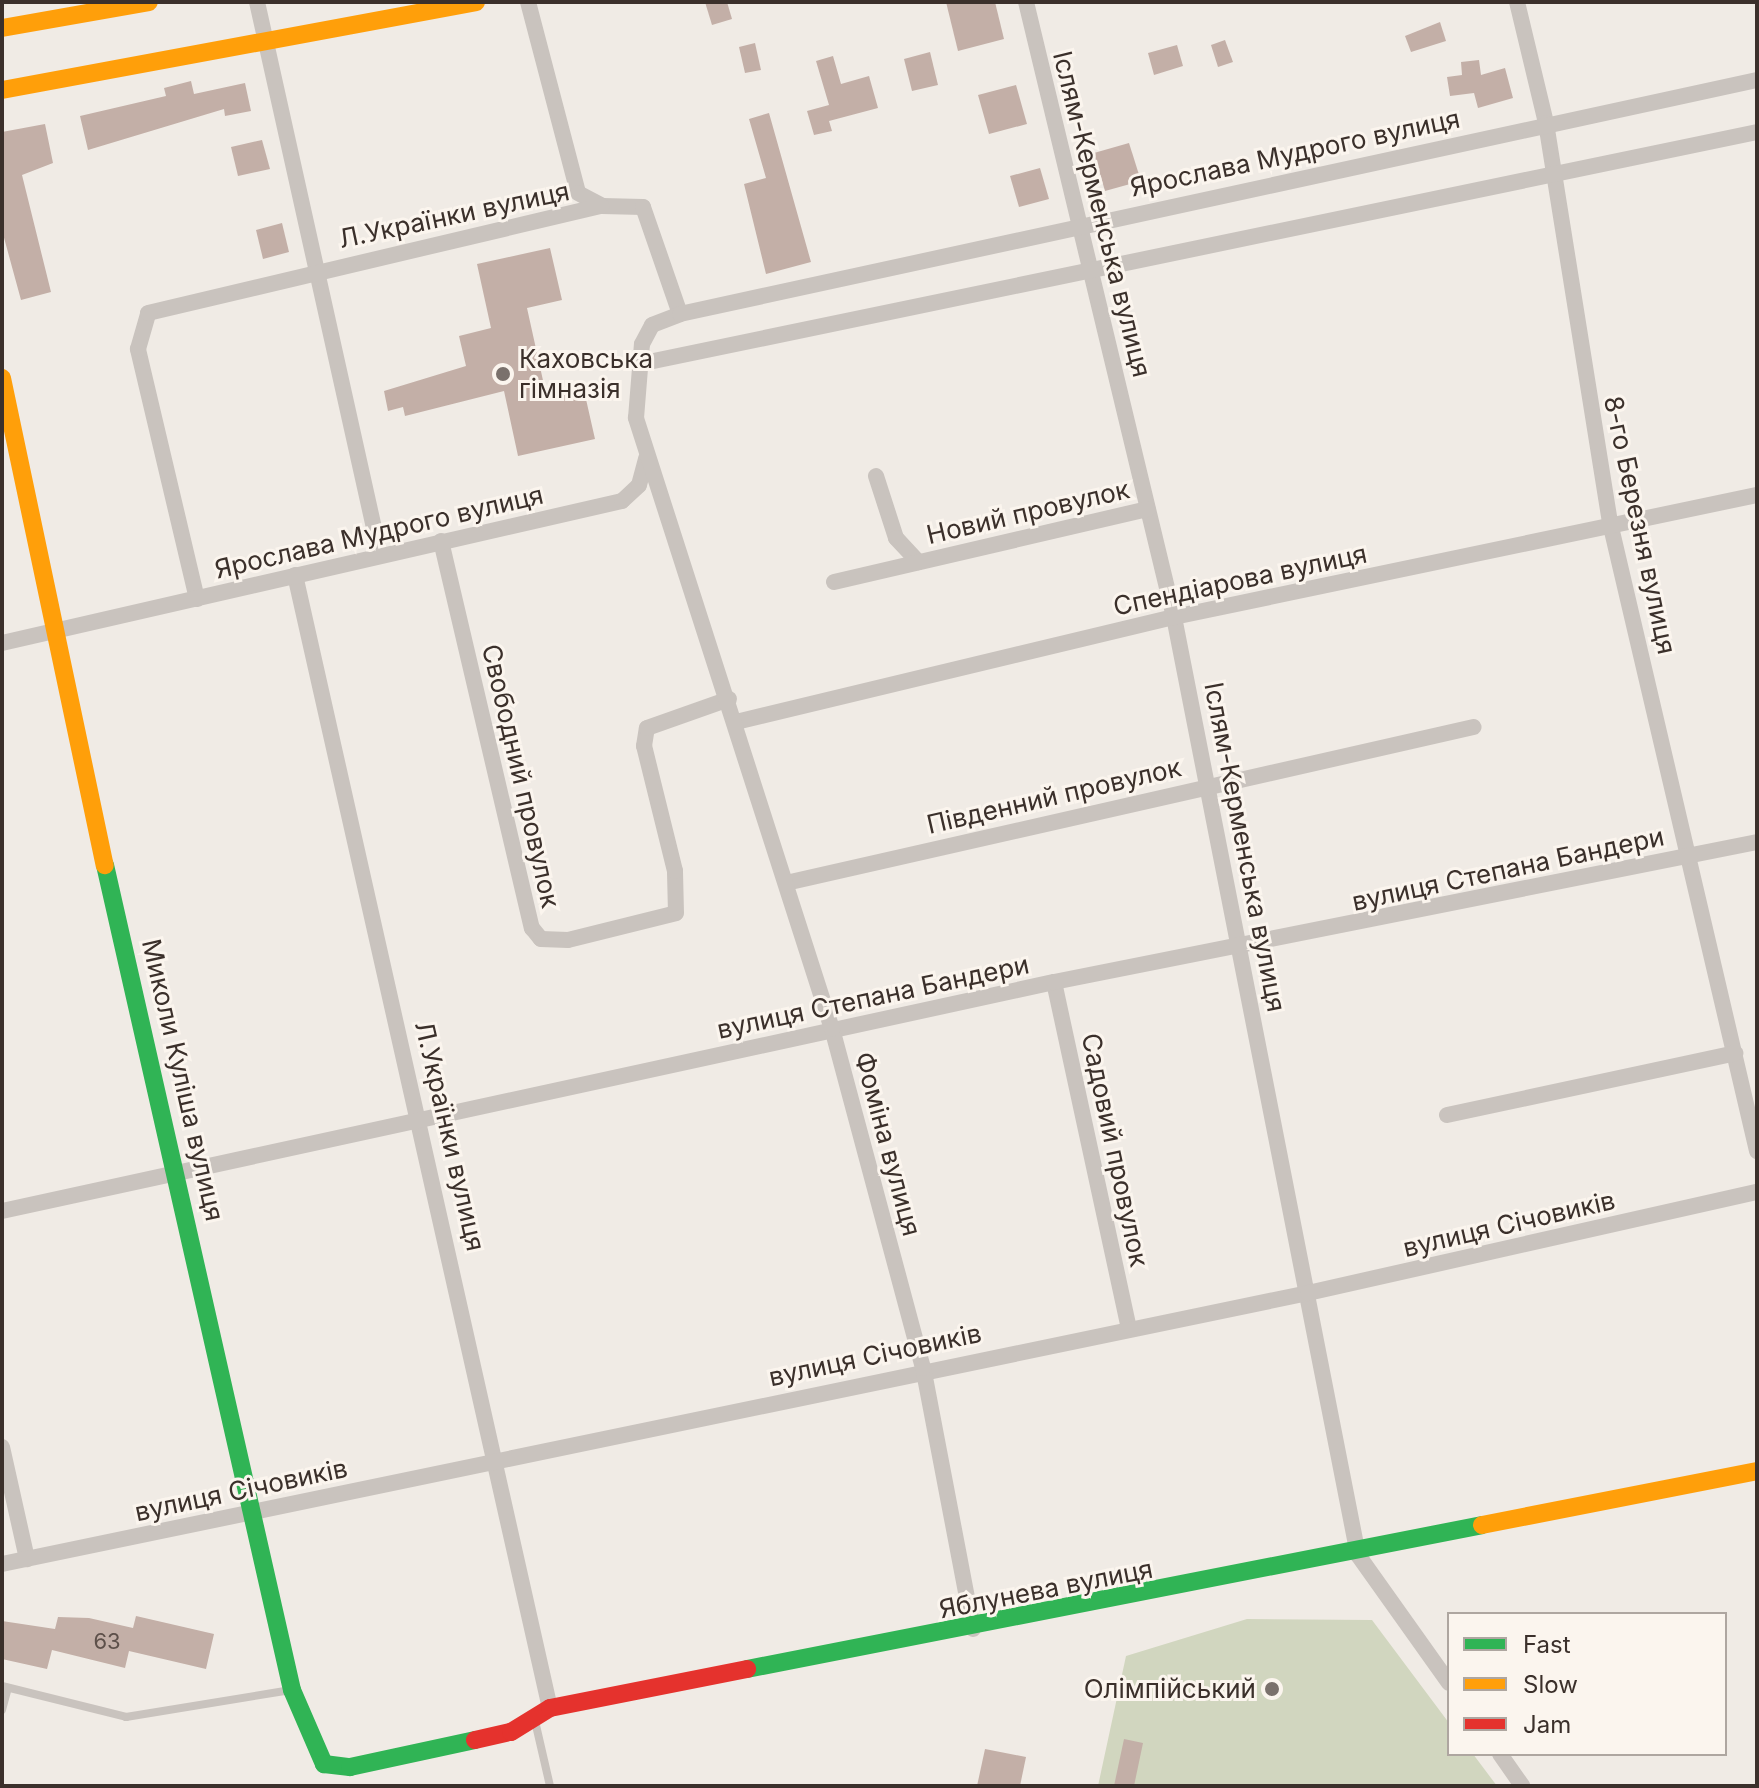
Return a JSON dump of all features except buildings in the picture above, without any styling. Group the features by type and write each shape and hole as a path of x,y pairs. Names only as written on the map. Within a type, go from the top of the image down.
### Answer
{"street":[{"path":"2,28 149,2"},
{"name":"Л.Українки вулиця","path":"257,2 271,40 316,269 380,555"},
{"path":"2,90 476,2"},
{"path":"528,2 574,183 602,206 636,205 650,216 680,314"},
{"name":"Іслям-Керменська вулиця","path":"1026,2 1174,617 1358,1555 1447,1680"},
{"name":"8-го Березня вулиця","path":"1517,2 1546,123 1611,527 1757,1151"},
{"name":"Ярослава Мудрого вулиця","path":"2,643 622,501 639,485 646,453 636,418 639,364 652,325 680,314 1546,123 1757,80"},
{"path":"639,364 1757,132"},
{"name":"Л.Українки вулиця","path":"197,599 138,349 140,328 148,313 316,269 602,206"},
{"name":"Миколи Куліша вулиця","path":"2,378 52,633 178,1174 292,1690 324,1764 350,1767"},
{"name":"Фоміна вулиця","path":"646,453 729,699 832,1029 923,1368 973,1629"},
{"name":"Новий провулок","path":"876,476 896,538 918,562"},
{"name":"Спендіарова вулиця","path":"736,722 1174,617 1757,495"},
{"name":"Новий провулок","path":"834,582 1148,509"},
{"name":"Свободний провулок","path":"441,541 532,928 541,939 568,940 676,913 675,871 644,746 647,728 729,699"},
{"name":"Л.Українки вулиця","path":"295,575 500,1460 550,1708"},
{"name":"Південний провулок","path":"786,883 1208,784 1474,727"},
{"name":"вулиця Степана Бандери","path":"2,1211 1054,982 1241,950 1757,842"},
{"name":"Садовий провулок","path":"1054,982 1129,1328"},
{"path":"1447,1115 1735,1053"},
{"name":"вулиця Січовиків","path":"2,1564 923,1368 1308,1293 1757,1192"},
{"path":"2,1447 27,1559"},
{"name":"Яблунева вулиця","path":"350,1767 511,1732 550,1708 1358,1555 1757,1471"},
{"path":"1501,1756 1522,1786"}],"lane":[{"path":"2,1710 5,1687 126,1717 292,1690"},
{"path":"535,1720 550,1786"}],"green space":[{"name":"Олімпійський","path":"1247,1619 1372,1620 1447,1720 1447,1756 1474,1756 1497,1786 1098,1786 1126,1656"}],"traffic: fast":[{"path":"105,865 292,1690 324,1764 350,1767 475,1740"},
{"path":"747,1669 1482,1525"}],"traffic: slow":[{"path":"2,28 149,2"},
{"path":"2,90 476,2"},
{"path":"2,378 105,865"},
{"path":"1482,1525 1757,1471"}],"traffic: jam":[{"path":"475,1740 511,1732 550,1708 747,1669"}],"place":[{"name":"Каховська гімназія","path":"503,374"},
{"name":"Олімпійський","path":"1272,1689"}]}
